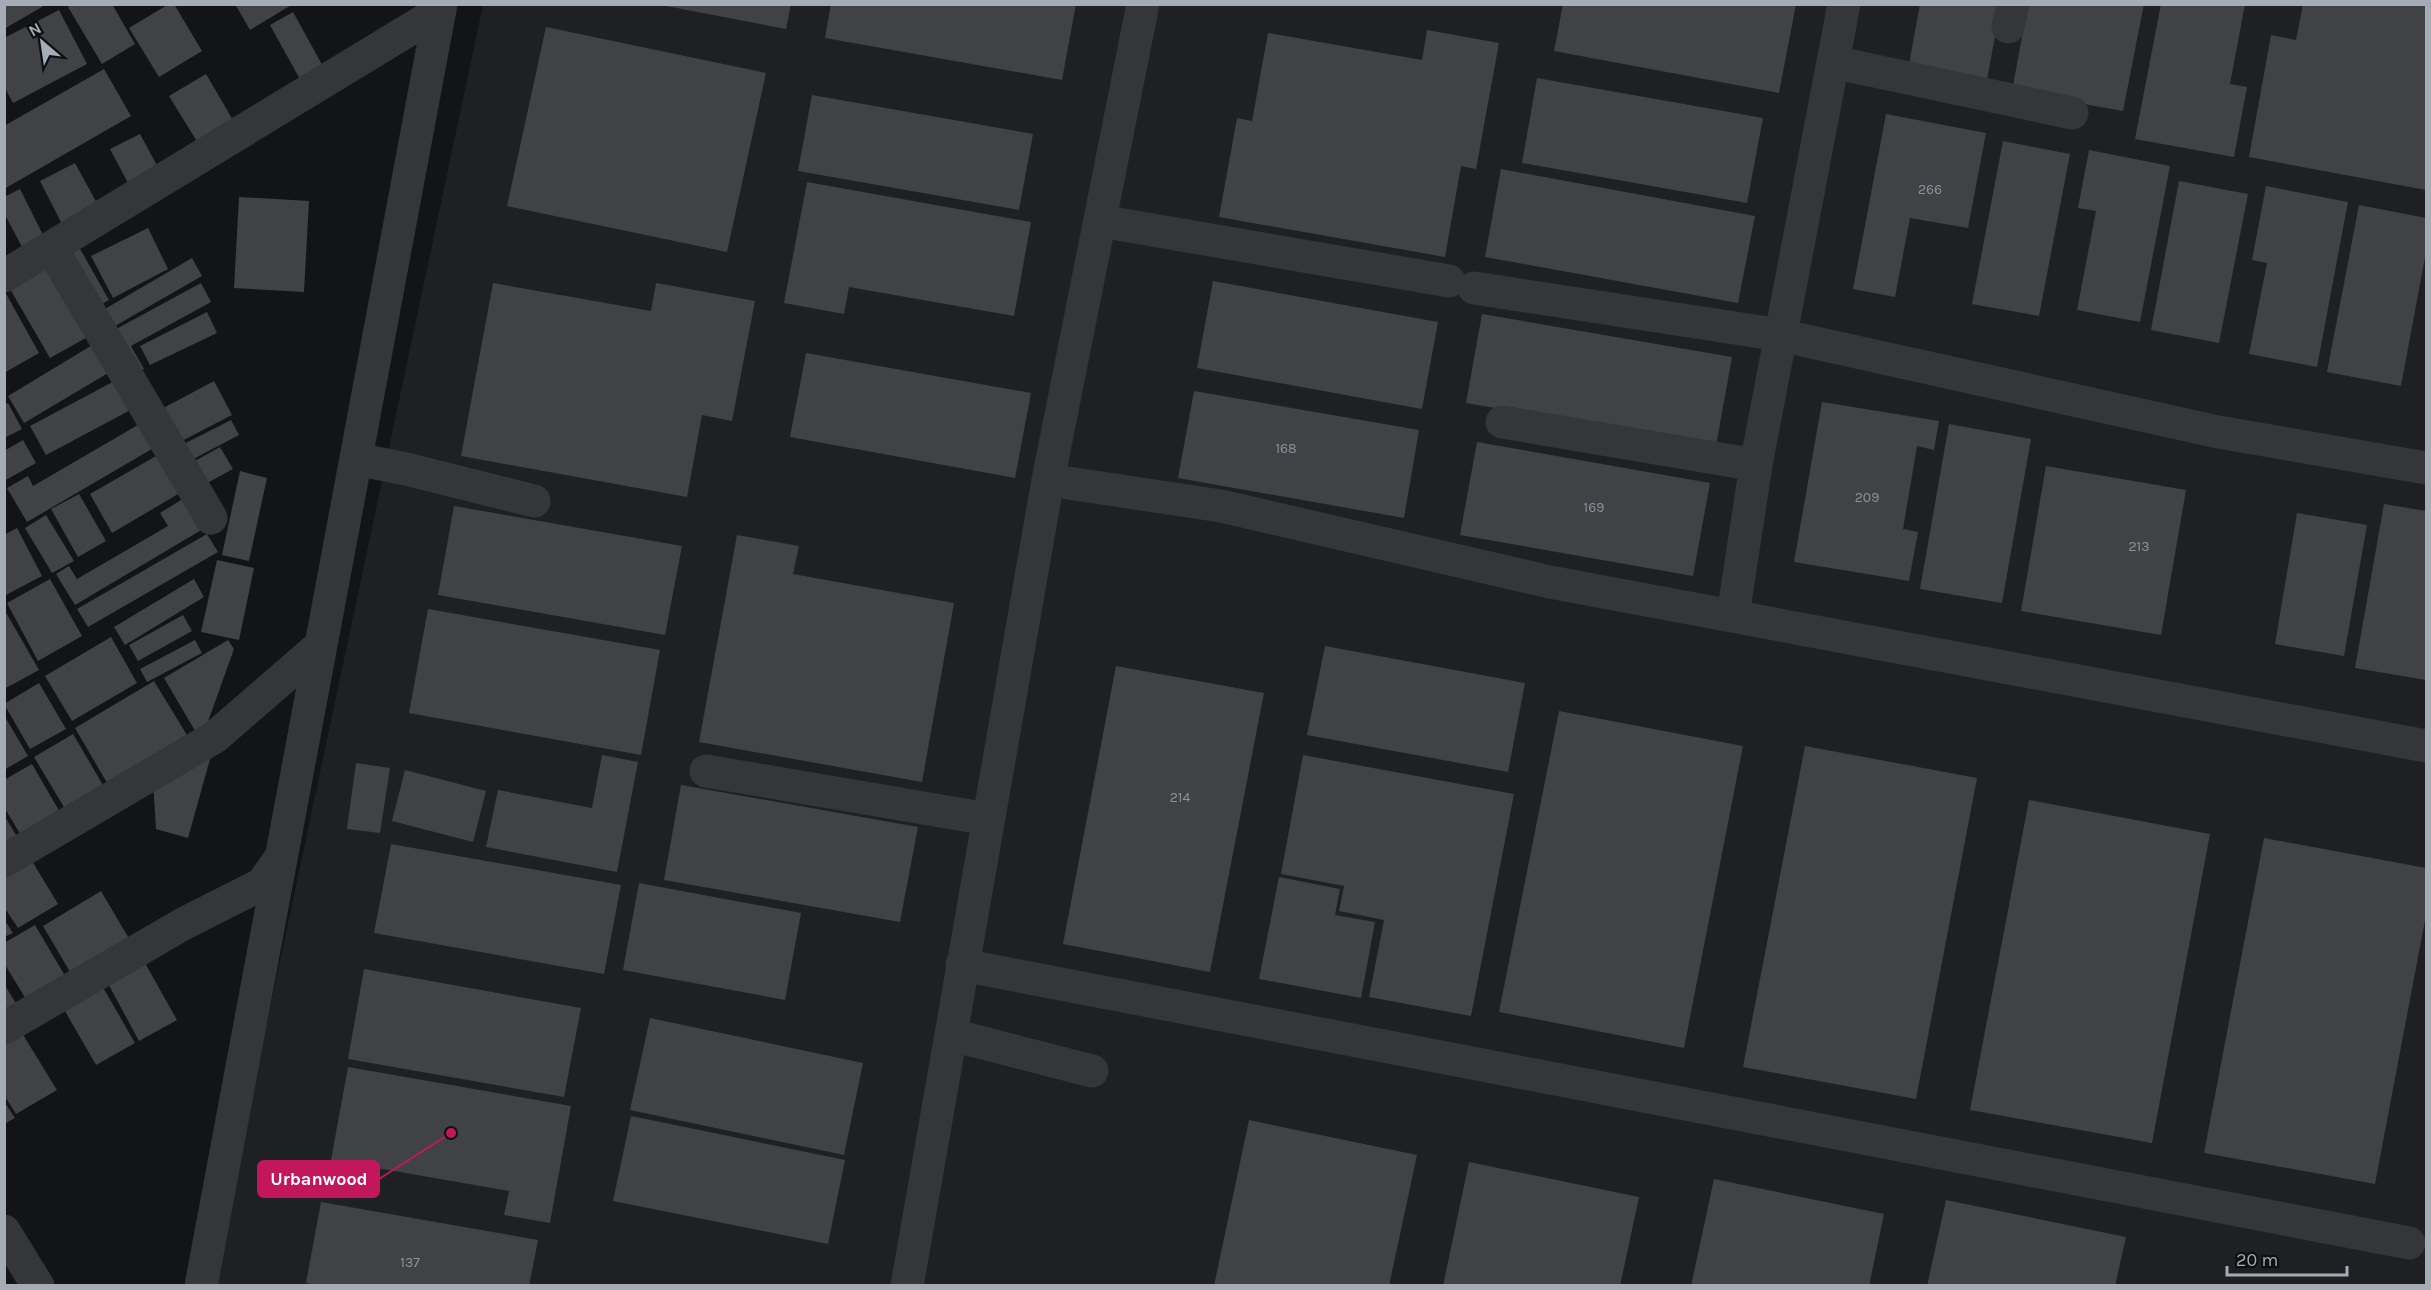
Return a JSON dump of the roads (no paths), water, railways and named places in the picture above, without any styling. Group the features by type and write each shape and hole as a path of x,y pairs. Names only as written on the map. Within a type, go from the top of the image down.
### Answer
{"street":[{"path":"907,1286 1048,480 1143,4"},
{"path":"1733,615 1756,465 1844,4"},
{"path":"6,271 52,249 441,8"},
{"path":"201,1286 441,8"},
{"path":"1833,62 2072,113"},
{"path":"1100,221 1461,285 1780,335 2218,432 2427,468"},
{"path":"52,249 212,518"},
{"path":"1502,422 1756,465"},
{"path":"356,459 534,501"},
{"path":"1048,480 1221,506 1550,582 2427,746"},
{"path":"4,861 215,737 321,645"},
{"path":"706,771 988,819"},
{"path":"4,1028 183,924 262,884 282,856"},
{"path":"962,965 2409,1243"},
{"path":"952,1035 1092,1071"},
{"path":"4,1232 38,1286"}],"place":[{"name":"Urbanwood","path":"451,1133"}]}
